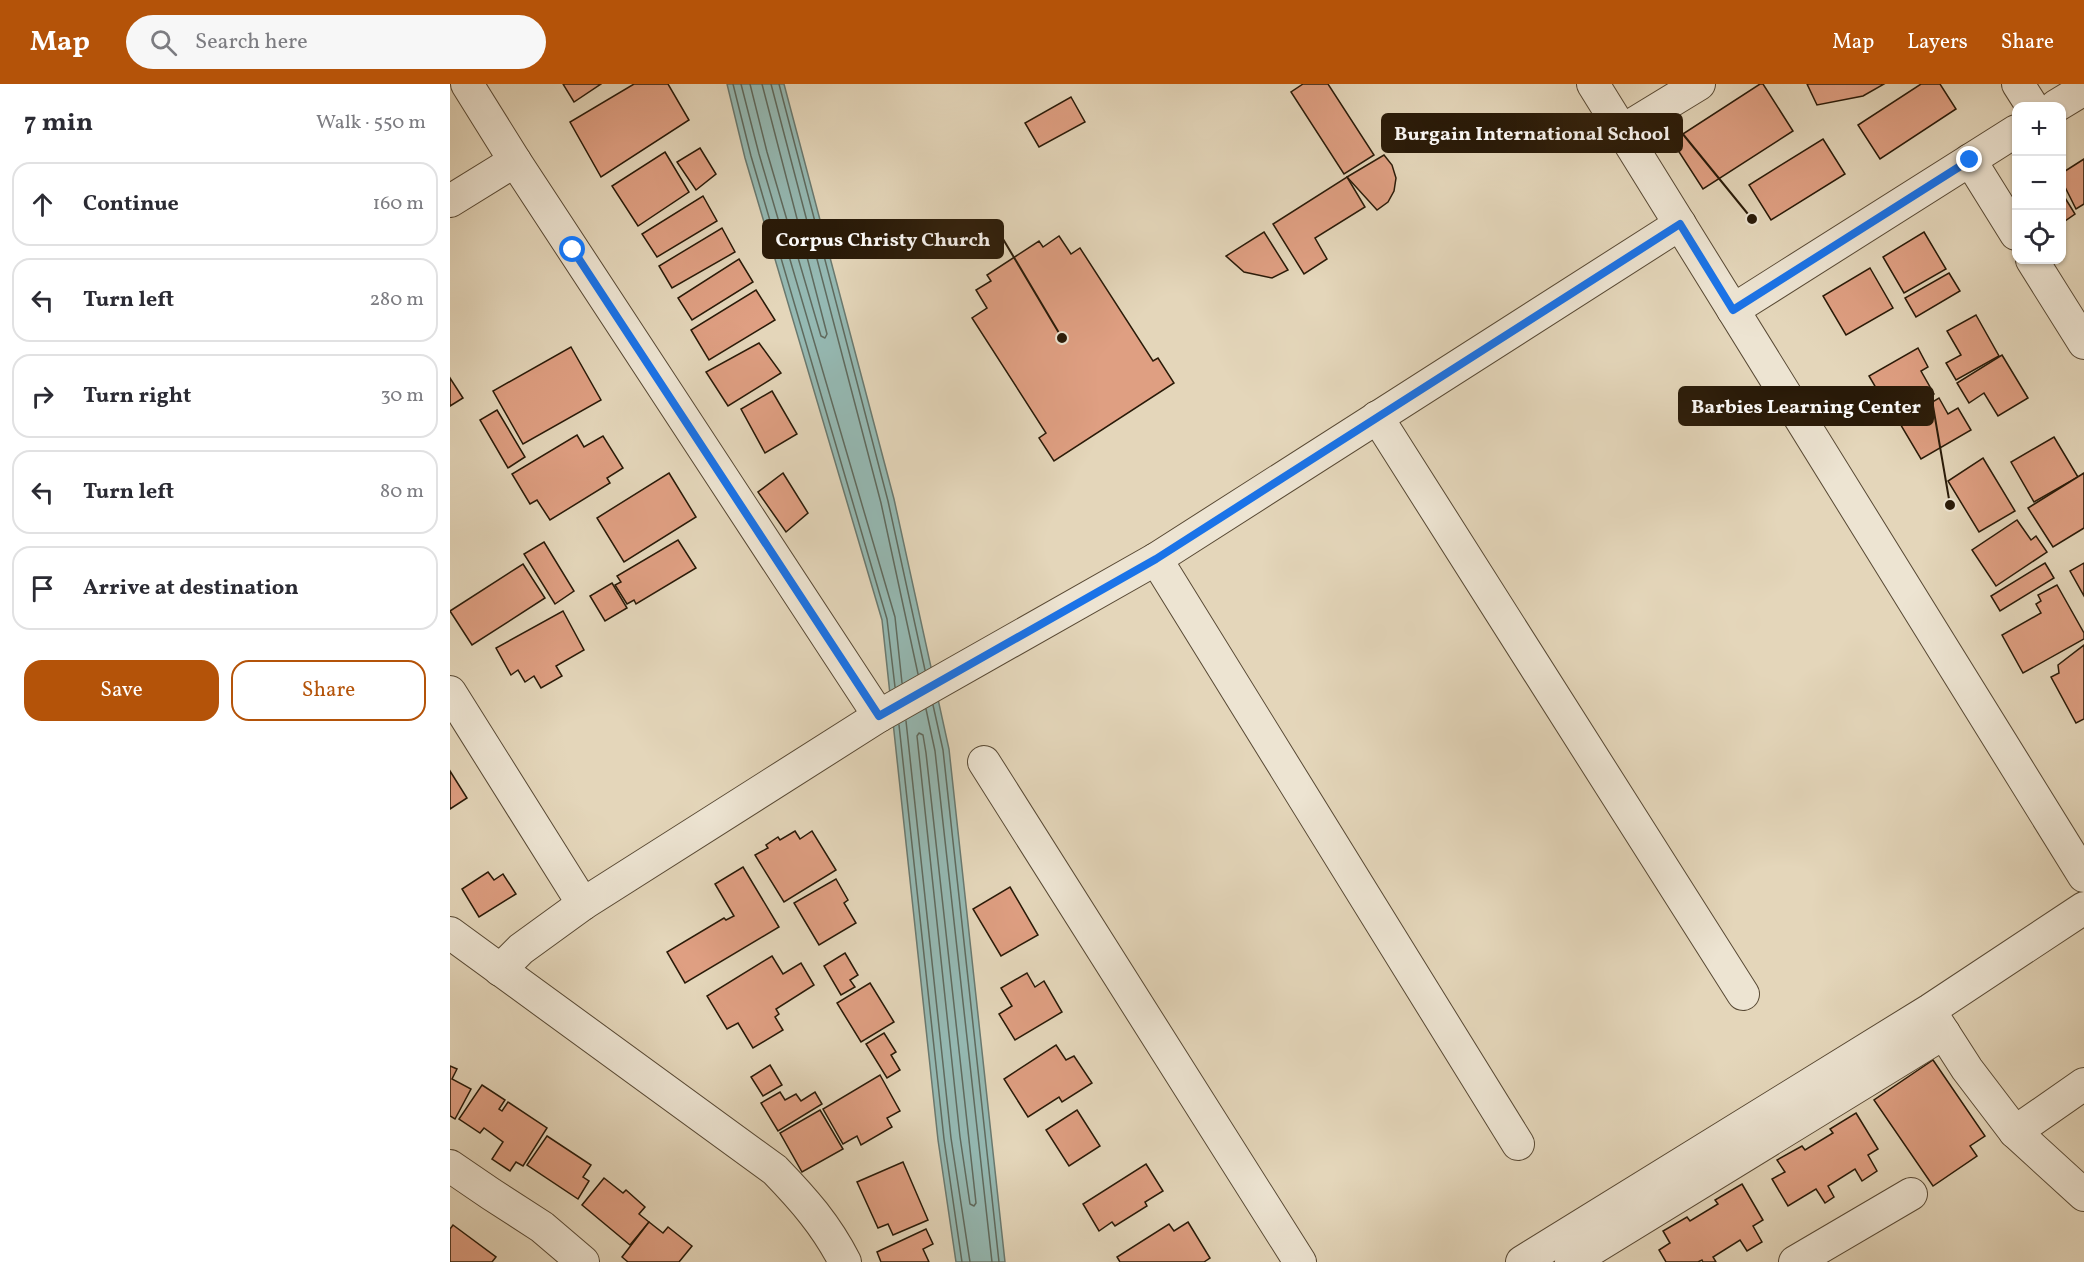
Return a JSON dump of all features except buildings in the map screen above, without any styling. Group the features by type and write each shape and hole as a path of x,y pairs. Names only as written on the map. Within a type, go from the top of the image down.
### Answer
{"street":[{"path":"467,84 515,161 882,715"},
{"path":"1593,84 2084,876"},
{"path":"1622,131 1699,84"},
{"path":"2018,84 2029,102"},
{"path":"2063,102 2084,89"},
{"path":"1733,310 2012,134"},
{"path":"1970,160 2012,228"},
{"path":"450,201 515,161"},
{"path":"500,970 521,949 583,904 882,715 1156,559 1680,224"},
{"path":"2035,264 2084,343"},
{"path":"1377,417 1743,994"},
{"path":"1156,559 1518,1144"},
{"path":"450,692 583,904"},
{"path":"984,762 1300,1262"},
{"path":"1571,1262 1937,1022 2084,908"},
{"path":"450,933 775,1170 831,1234 845,1262"},
{"path":"1937,1022 1966,1070 2015,1132 2084,1195"},
{"path":"1522,1262 1937,1022"},
{"path":"2015,1132 2084,1084"},
{"path":"450,1166 542,1227 584,1262"},
{"path":"1798,1261 1911,1194"}],"water":[{"path":"727,84 784,84 894,499 949,749 1005,1262 956,1262 938,1140 882,620 745,158"}],"place":[{"name":"Burgain International School","path":"1752,219"},
{"name":"Corpus Christy Church","path":"1062,338"},
{"name":"Barbies Learning Center","path":"1950,505"}],"route":[{"path":"573,250 879,716 1156,559 1680,224 1733,310 1970,160"}]}
